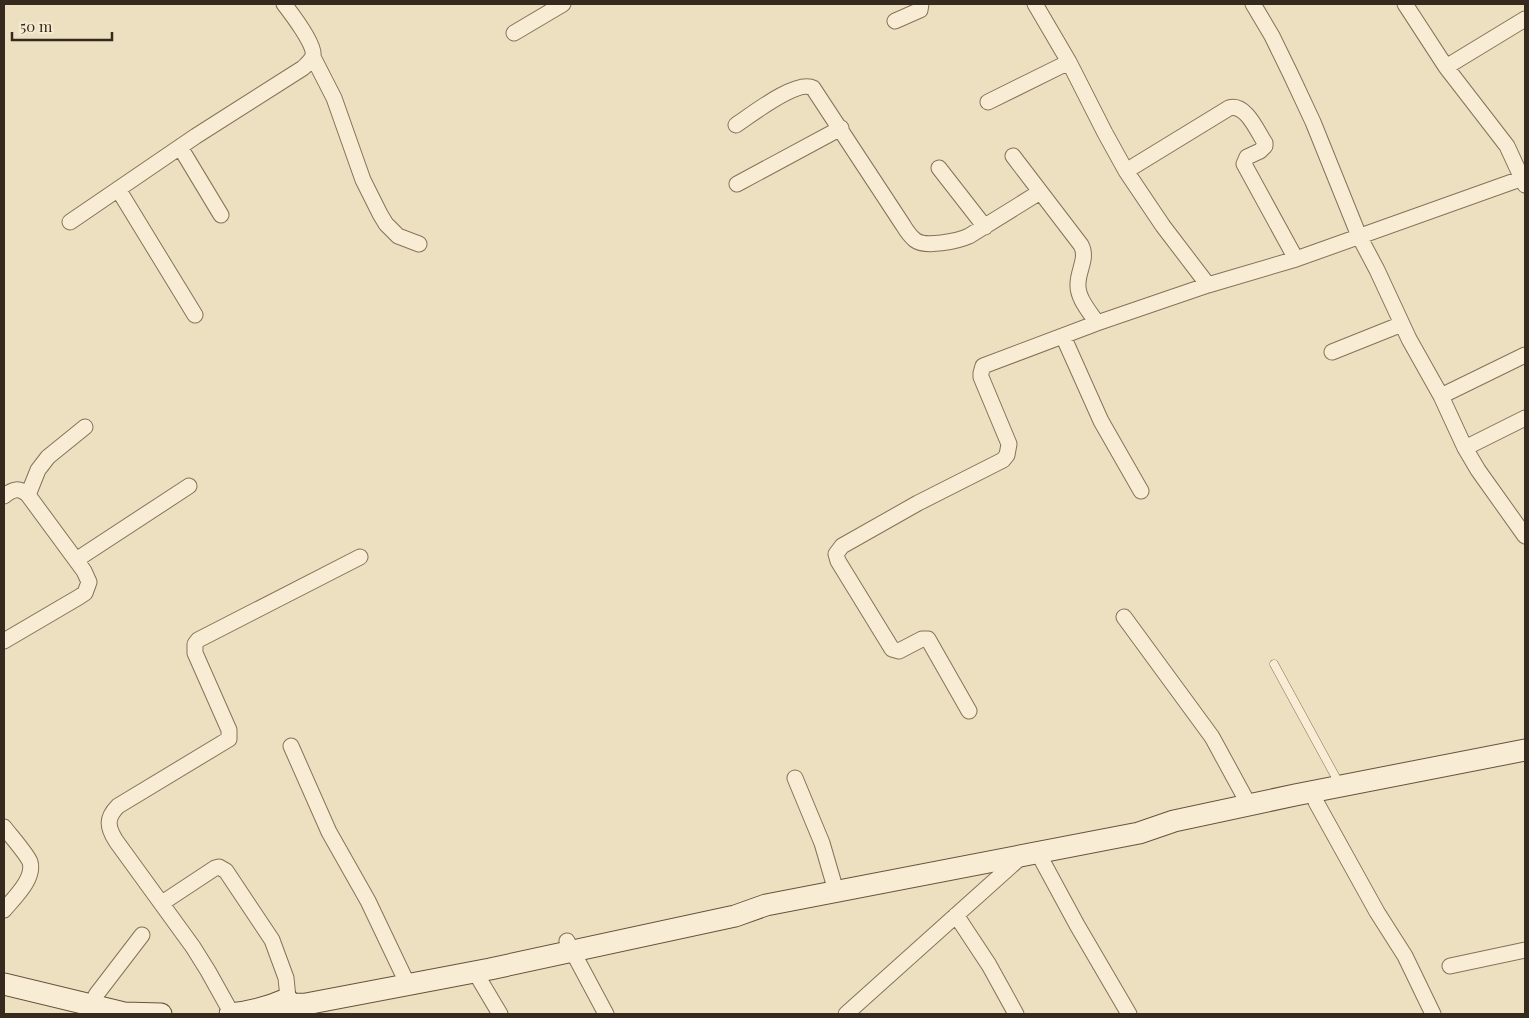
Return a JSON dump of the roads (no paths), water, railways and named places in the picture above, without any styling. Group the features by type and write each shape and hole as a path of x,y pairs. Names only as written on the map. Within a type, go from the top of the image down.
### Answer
{"street":[{"path":"70,222 180,147 303,68 313,57 314,50 284,4"},
{"path":"514,33 563,4"},
{"path":"895,21 918,11 922,4"},
{"path":"1035,4 1069,62 1126,171 1163,226 1208,285"},
{"path":"1253,4 1279,51 1313,122 1359,236 1402,324 1441,396 1465,448 1478,470 1519,516 1525,536"},
{"path":"969,711 928,639 922,639 899,651 892,648 838,561 837,552 842,546 918,503 1003,460 1007,455 1008,444 982,377 983,366 1097,323 1208,285 1296,260 1359,236 1524,182 1508,146 1446,67 1405,4"},
{"path":"1446,67 1525,18"},
{"path":"313,57 334,98 363,180 380,214 386,224 398,236 419,244"},
{"path":"988,102 1069,62"},
{"path":"736,125 787,92 807,86 816,90 902,225 917,241 927,244 963,239 1040,192"},
{"path":"1126,171 1229,108 1234,106 1242,109 1265,143 1265,146 1260,151 1247,157 1244,164 1296,260"},
{"path":"736,184 841,128"},
{"path":"180,147 221,215"},
{"path":"1013,156 1082,248 1084,256 1078,290 1097,323"},
{"path":"939,168 985,227"},
{"path":"118,189 195,316"},
{"path":"1332,352 1402,324"},
{"path":"1063,336 1101,421 1141,491"},
{"path":"1441,396 1525,355"},
{"path":"1465,448 1525,418"},
{"path":"28,495 43,462 85,427"},
{"path":"76,560 189,486"},
{"path":"4,496 15,489 20,489 28,495 88,576 89,582 85,593 4,641"},
{"path":"360,558 198,640 195,644 195,653 229,730 229,739 118,806 110,815 108,821 110,832 203,963 231,1014 282,1001 306,1004 406,979 569,946 735,916 766,904 1139,833 1174,821 1525,750"},
{"path":"1124,617 1212,737 1249,805"},
{"path":"291,746 329,832 368,901 406,979"},
{"path":"1139,833 1177,832 1316,802 1525,762"},
{"path":"795,778 822,843 836,892"},
{"path":"1316,802 1377,912 1405,956 1433,1014"},
{"path":"4,827 28,859 30,868 26,881 4,910"},
{"path":"846,1014 956,915 1029,855"},
{"path":"1029,855 1077,926 1129,1014"},
{"path":"162,904 215,868 219,867 226,871 272,940 286,978 282,1001"},
{"path":"956,915 989,965 1016,1014"},
{"path":"96,995 142,935"},
{"path":"406,979 475,972 569,946"},
{"path":"569,946 606,1014"},
{"path":"1450,966 1525,950"},
{"path":"475,972 500,1014"},
{"path":"5,980 96,995 157,1014"},
{"path":"5,980 124,1013 157,1014"}],"lane":[{"path":"1274,664 1341,786"}]}
